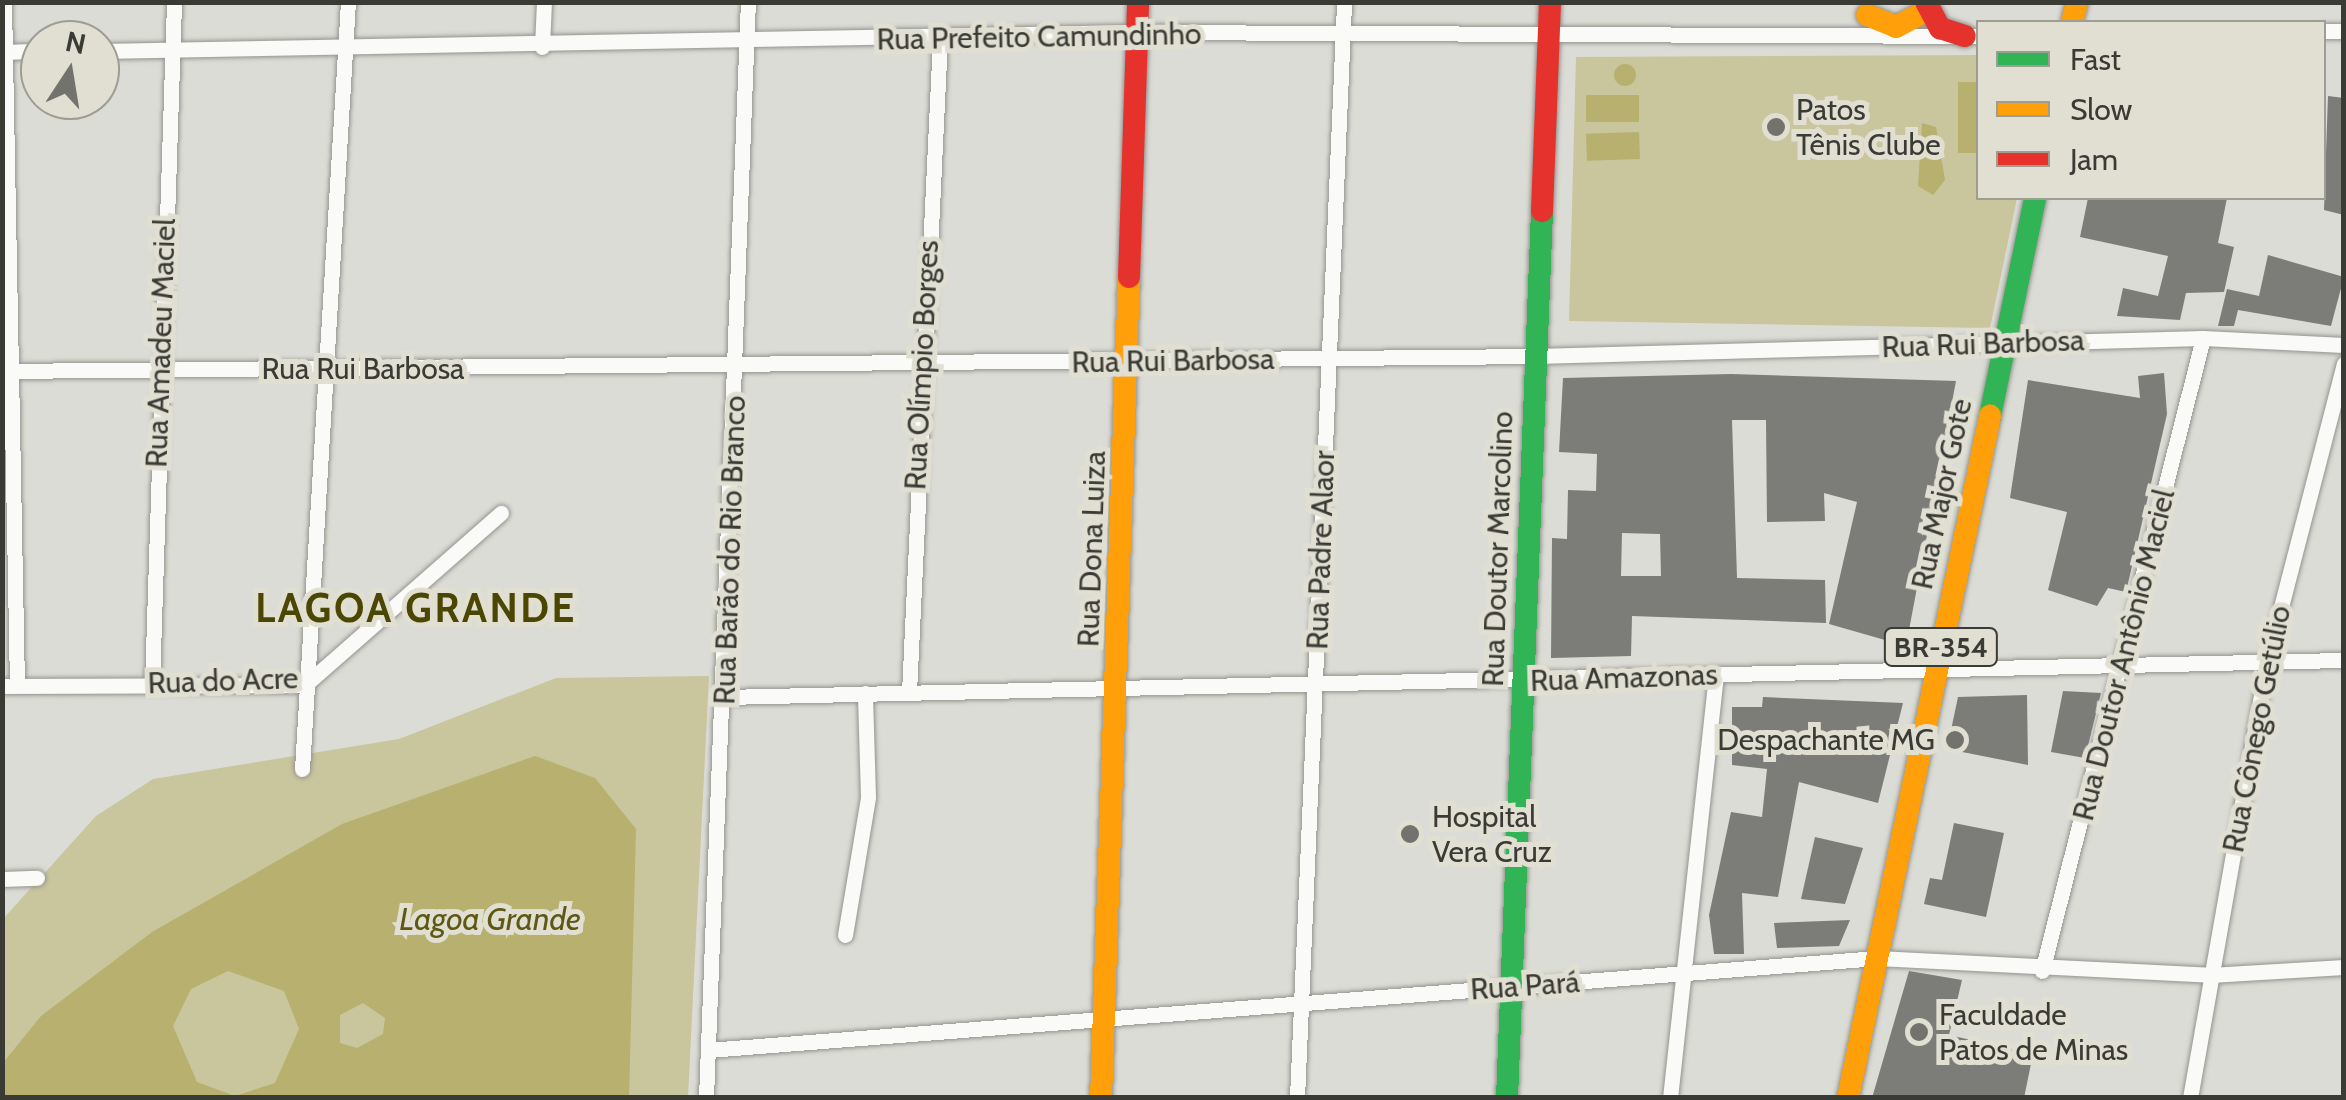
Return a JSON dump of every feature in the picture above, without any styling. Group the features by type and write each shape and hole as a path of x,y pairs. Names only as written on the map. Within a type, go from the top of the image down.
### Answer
{"main road":[{"name":"Rua Dona Luiza","path":"1101,1098 1138,2"},
{"name":"Rua Doutor Marcolino","path":"1507,1098 1550,2"},
{"path":"1866,18 1896,27 1926,7 1972,36"},
{"name":"Rua Major Gote","path":"1848,1098 2035,200"}],"street":[{"path":"4,2 10,686"},
{"name":"Rua Amadeu Maciel","path":"152,684 158,370 174,2"},
{"path":"302,768 305,685 332,369 348,2"},
{"path":"542,47 544,2"},
{"name":"Rua Barão do Rio Branco","path":"706,1098 738,366 748,2"},
{"name":"Rua Padre Alaor","path":"1297,1098 1344,2"},
{"name":"Rua Prefeito Camundinho","path":"120,50 542,47 1137,32 1343,38 1550,35 1866,18 1972,36"},
{"name":"Rua Olímpio Borges","path":"909,692 921,364 940,39"},
{"name":"Rua Rui Barbosa","path":"7,371 1535,356 2203,338 2344,345"},
{"name":"Rua Doutor Antônio Maciel","path":"2042,971 2123,665 2203,338"},
{"name":"Rua Cônego Getúlio","path":"2190,1098 2267,660 2344,364"},
{"name":"Rua do Acre","path":"10,686 305,685 501,513"},
{"name":"Rua Amazonas","path":"724,696 2344,660"},
{"path":"1670,1098 1716,676"},
{"path":"845,936 868,798 865,693"},
{"path":"2,879 37,878"},
{"name":"Rua Pará","path":"708,1050 1877,958 2042,971 2210,975 2344,967"}],"shaded area":[{"name":"Patos Tênis Clube","path":"1976,55 1976,200 2017,200 1990,328 1569,321 1576,57"},
{"path":"709,676 688,1097 3,1098 3,919 96,816 153,779 399,739 556,678"}],"water":[{"path":"1625,64 1633,67 1633,83 1625,86 1617,83 1614,75 1617,67"},
{"path":"1958,82 1976,82 1976,153 1958,153"},
{"path":"1586,95 1639,95 1639,122 1586,122"},
{"path":"1922,123 1936,127 1945,180 1933,195 1918,186"},
{"path":"1639,132 1640,159 1587,161 1586,134"},
{"name":"Lagoa Grande","path":"535,756 595,778 636,829 629,1097 3,1097 3,1063 41,1016 152,932 342,824","holes":["228,971 284,991 299,1029 275,1083 235,1096 197,1082 173,1026 191,989","363,1003 385,1018 383,1034 357,1048 340,1043 340,1015"]}],"building":[{"path":"2328,96 2344,98 2344,215 2324,210"},
{"path":"2088,200 2227,200 2218,243 2234,247 2224,292 2186,293 2180,320 2117,316 2123,288 2158,296 2168,256 2080,237"},
{"path":"2268,255 2344,277 2331,326 2238,310 2234,326 2218,326 2227,289 2259,296"},
{"path":"2164,373 2167,414 2126,592 2108,588 2097,606 2048,590 2067,512 2010,498 2028,380 2140,398 2138,376"},
{"path":"1731,374 1956,381 1906,646 1829,624 1857,502 1824,493 1825,521 1767,522 1766,420 1732,420 1737,578 1825,580 1826,623 1632,616 1631,656 1551,658 1552,538 1567,539 1568,490 1596,491 1597,454 1559,452 1563,378","holes":["1622,533 1660,534 1661,576 1621,576"]},
{"path":"2063,691 2101,693 2085,758 2051,752"},
{"path":"2027,695 2028,765 1947,749 1958,697"},
{"path":"1763,697 1903,703 1878,803 1799,782 1778,897 1742,893 1744,954 1714,954 1709,915 1731,812 1762,817 1767,769 1732,765 1732,707 1762,707"},
{"path":"1954,823 2004,833 1986,917 1924,904 1930,878 1942,880"},
{"path":"1815,837 1863,848 1845,904 1801,899"},
{"path":"1850,920 1839,946 1777,948 1774,923"},
{"name":"Faculdade Patos de Minas","path":"1909,971 1962,980 1949,1035 2033,1054 2024,1098 1872,1098"}],"traffic: fast":[{"path":"1990,416 2035,200"},
{"path":"1507,1098 1542,211"}],"traffic: slow":[{"path":"2072,20 2077,2"},
{"path":"1867,15 1896,27 1926,11"},
{"path":"1101,1098 1129,277"},
{"path":"1848,1098 1990,416"}],"traffic: jam":[{"path":"1129,277 1138,2"},
{"path":"1542,211 1550,2"},
{"path":"1926,2 1940,28 1965,36"}],"place":[{"name":"Patos Tênis Clube","path":"1776,127"},
{"name":"Despachante MG","path":"1955,740"},
{"name":"Hospital Vera Cruz","path":"1410,834"},
{"name":"Faculdade Patos de Minas","path":"1919,1032"}],"district":[{"name":"LAGOA GRANDE","path":"416,608"}]}
